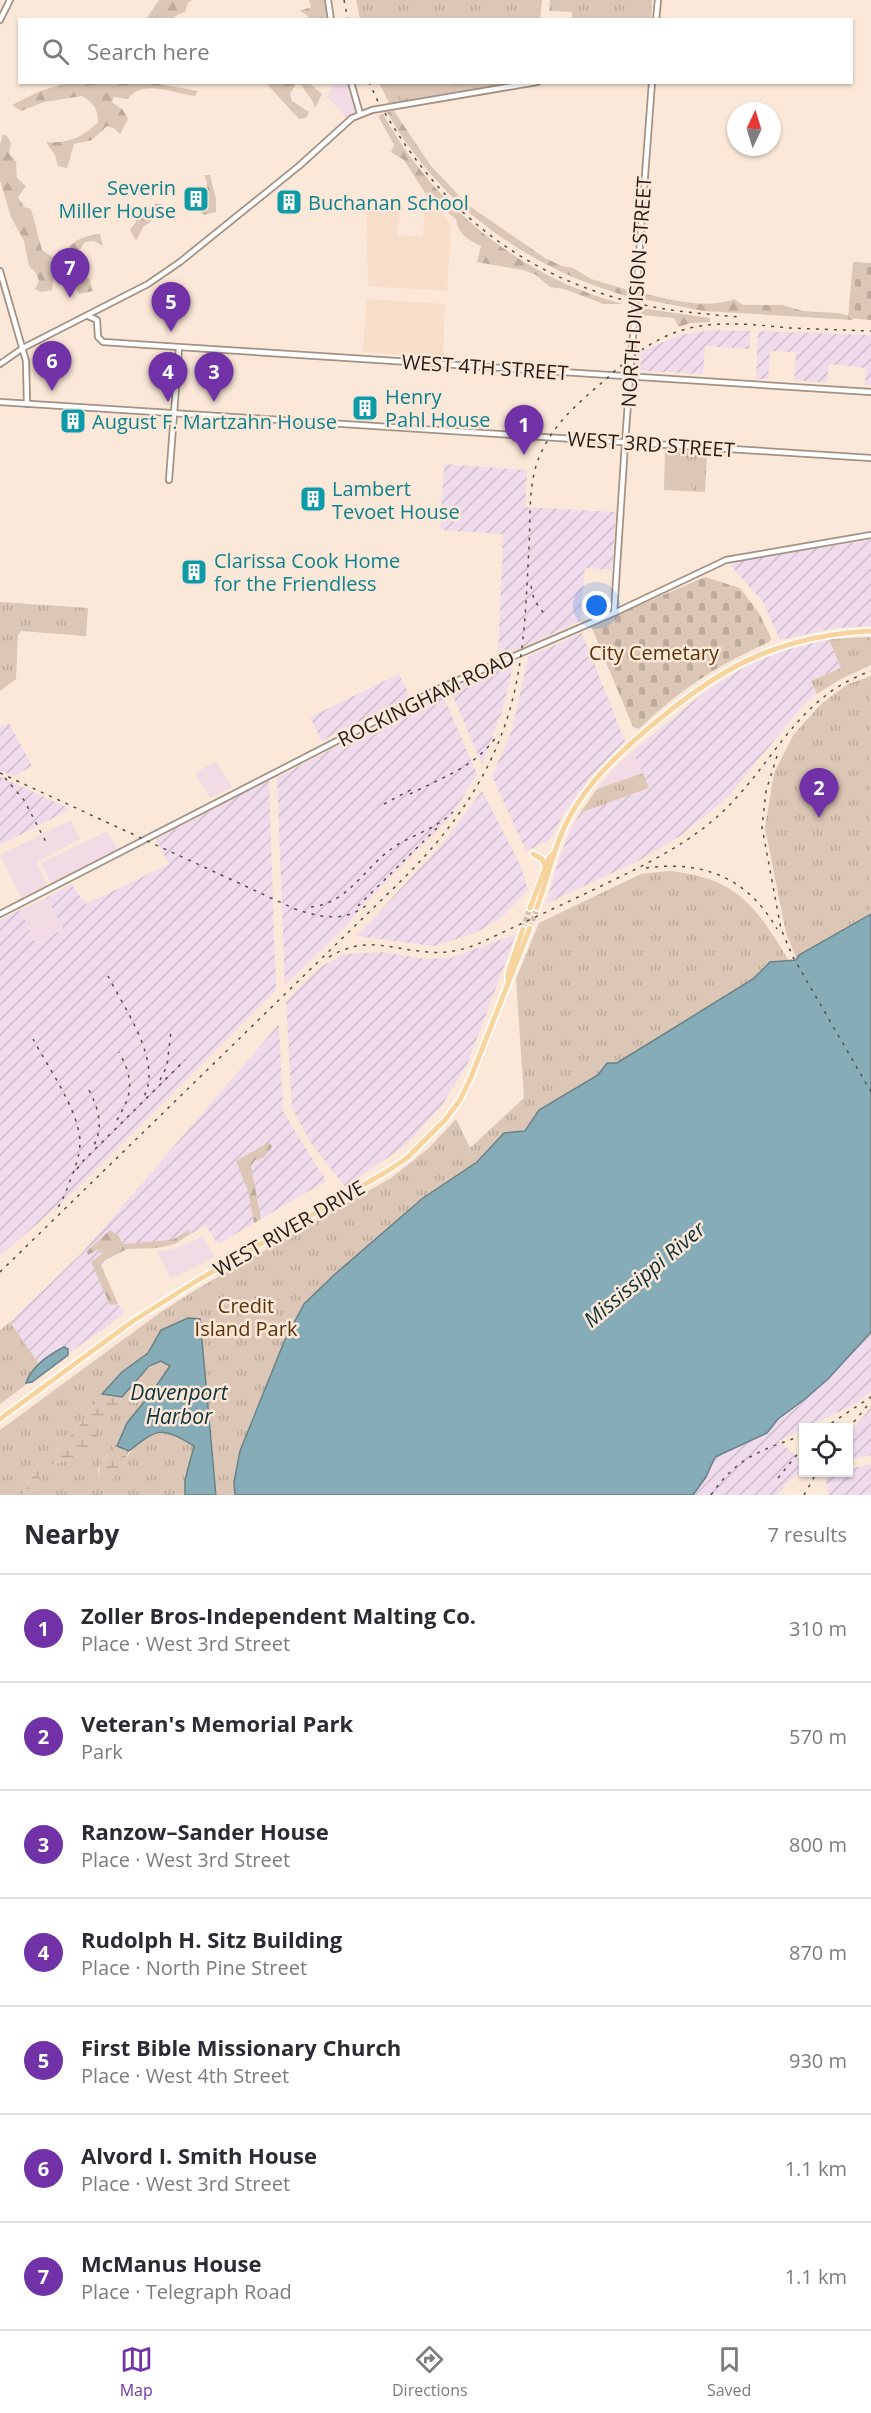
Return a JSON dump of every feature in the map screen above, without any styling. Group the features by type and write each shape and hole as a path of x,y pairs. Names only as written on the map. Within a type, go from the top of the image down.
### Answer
{"main road":[{"path":"554,853 554,860 534,908 546,868 570,818 596,779 634,740 685,697 720,674 772,648 829,633 871,631"},
{"path":"532,854 542,859 546,868"},
{"name":"WEST RIVER DRIVE","path":"508,979 513,975 530,928"},
{"name":"WEST RIVER DRIVE","path":"0,1419 133,1321 198,1280 407,1158 430,1136 460,1100 508,979 523,929"}],"street":[{"path":"0,20 10,0"},
{"path":"328,0 332,18"},
{"path":"656,18 658,0"},
{"path":"352,84 360,114"},
{"path":"0,364 23,348 148,284 180,262 360,114 526,84"},
{"name":"NORTH DIVISION STREET","path":"614,613 629,376 652,84"},
{"path":"0,271 23,348 28,378 27,404"},
{"path":"85,317 97,320 100,309"},
{"name":"WEST 4TH STREET","path":"97,320 99,340 103,342 871,392"},
{"path":"169,480 179,346"},
{"name":"WEST 3RD STREET","path":"0,402 871,458"},
{"name":"ROCKINGHAM ROAD","path":"0,914 440,688 614,613 732,557 871,535"}],"shaded area":[{"path":"334,84 348,84 357,109 347,118 327,97"},
{"path":"366,200 400,202 397,235 423,236 425,203 437,206 451,225 447,291 368,286"},
{"path":"367,299 445,304 443,357 363,352"},
{"path":"711,330 751,331 749,349 705,346 703,374 635,370 636,357 645,350 680,335"},
{"path":"758,331 871,335 871,385 865,385 866,368 829,364 827,383 794,380 796,352 770,351 768,379 756,379"},
{"path":"444,464 527,470 525,507 616,512 612,570 585,568 580,621 498,658 503,534 440,530"},
{"path":"871,540 871,626 836,628 780,640 763,602 731,566 741,560"},
{"path":"582,633 625,741 591,776 563,815 550,840 526,851 492,776 512,730 528,657"},
{"path":"829,639 841,668 811,681 817,694 804,704 727,798 680,836 640,860 546,904 559,859 570,830 580,813 649,788 633,751 706,691 745,667 782,651"},
{"path":"514,661 503,709 482,764 450,689"},
{"path":"399,674 410,697 321,741 310,717"},
{"path":"442,693 477,774 451,816 362,906 347,925 285,985 277,777"},
{"path":"9,723 32,766 14,776 0,771 0,727"},
{"path":"633,751 643,773 597,789 615,767"},
{"path":"216,761 232,787 210,798 195,773"},
{"path":"0,777 71,809 0,845"},
{"path":"269,780 276,990 68,1197 0,1256 0,920 20,910 36,944 64,929 46,898 71,884 86,904 169,864 156,839"},
{"path":"482,791 520,864 528,890 499,920 473,934 434,946 357,936 443,843"},
{"path":"71,820 80,839 37,862 47,885 21,898 0,855"},
{"path":"107,831 118,849 51,883 41,863"},
{"path":"46,898 65,929 36,944 20,910"},
{"path":"516,934 467,1065 442,1105 407,1144 345,1187 311,1143 292,1108 286,1001 319,968 344,954 381,952 426,959 451,958"},
{"path":"279,1024 283,1111 326,1181 218,1244 206,1226 175,1242 129,1247 106,1258 99,1270 124,1314 44,1371 10,1322 83,1252"},
{"path":"203,1236 215,1257 171,1279 157,1252 174,1249"},
{"path":"871,1332 871,1391 857,1403 815,1423 799,1423 799,1431 778,1441 799,1459 799,1474 790,1480 777,1495 693,1495 706,1477 715,1457 767,1433 778,1419 828,1379"},
{"path":"871,1407 871,1455 853,1459 853,1430"},
{"path":"871,1464 871,1495 829,1495 825,1477 853,1477 853,1468"}],"green space":[{"path":"159,0 192,0 188,3 185,12 174,18 147,18"},
{"path":"309,0 324,0 327,18 308,18 300,11 311,7"},
{"path":"356,0 542,0 540,18 360,18"},
{"path":"550,0 652,0 651,18 572,18 572,12 549,11"},
{"path":"64,84 159,84 198,91 195,96 150,88 134,93 128,99 114,97 112,102 123,110 128,119 120,134 114,128 107,126 92,140 74,144 67,168 58,166 55,155 46,142 68,141 81,135 98,122 96,110 82,96 44,102 21,111 12,105 40,91"},
{"path":"267,84 296,84 290,94 292,101 309,112 306,118 299,119"},
{"path":"296,84 310,84 322,94 315,108 312,101 302,85"},
{"path":"380,84 515,84 390,105"},
{"path":"394,84 449,84 401,100"},
{"path":"394,111 431,166 468,205 545,258 562,266 573,268 591,279 628,290 627,296 590,284 554,268 520,250 489,228 432,176 408,145 387,112"},
{"path":"383,114 428,179 454,207 484,233 515,256 549,276 585,292 623,304 604,304 564,289 550,287 536,275 523,270 477,262 481,246 464,236 456,219 427,196 404,160 391,152 394,145 378,116"},
{"path":"3,134 11,143 9,153 16,162 17,178 26,186 18,197 24,207 31,209 42,250 52,257 84,237 100,234 103,246 94,241 85,242 79,251 81,265 78,267 78,274 89,278 93,291 79,294 72,281 58,273 54,276 52,290 42,292 35,289 39,281 36,273 29,266 24,241 11,217 0,180 0,145"},
{"path":"204,175 210,175 216,199 216,212 203,215 196,206 202,202 202,196 207,188"},
{"path":"155,204 162,204 167,210 143,227 136,241 130,230 136,222 136,214 147,212"},
{"path":"853,262 871,263 871,320 848,318"},
{"path":"641,293 699,304 734,299 743,305 782,305 803,311 851,316 853,320 704,311 642,299"},
{"path":"640,308 710,318 710,322 690,323 679,327 674,318 641,315"},
{"path":"665,450 707,453 705,492 664,490"},
{"path":"674,468 688,475 692,491 668,489 667,469"},
{"name":"City Cemetary","path":"705,577 740,588 759,613 771,638 769,642 732,660 685,690 639,729 633,727 591,626"},
{"path":"0,602 88,608 86,636 21,631 18,635 16,679 0,691"},
{"path":"871,637 871,665 841,679 817,694 811,681 841,668 829,639"},
{"path":"871,676 871,914 799,955 797,960 786,933 765,828 774,773 794,734 821,704 848,684"},
{"path":"643,773 649,788 580,813 597,789"},
{"name":"Credit Island Park","path":"669,871 712,880 742,898 766,925 789,961 775,961 764,966 753,979 617,1063 607,1063 598,1075 539,1110 525,1131 504,1133 477,1162 423,1198 334,1275 304,1304 252,1418 240,1451 234,1482 235,1495 217,1495 200,1319 161,1331 148,1353 122,1372 57,1451 39,1463 22,1495 0,1495 0,1430 158,1314 197,1289 391,1178 429,1148 456,1119 470,1148 524,1098 516,979 539,923 641,874"},
{"path":"269,1142 272,1147 263,1158 255,1160 251,1166 261,1219 254,1223 248,1191 236,1161"},
{"path":"110,1230 119,1236 122,1244 172,1240 189,1230 190,1234 175,1244 157,1248 127,1249 100,1263 118,1304 110,1305 91,1262 102,1254 98,1249 88,1255 87,1251"},
{"path":"10,1322 44,1371 0,1404 0,1330"},
{"path":"161,1361 170,1366 127,1423 117,1446 103,1459 98,1470 100,1477 113,1479 141,1440 158,1432 168,1432 194,1446 185,1480 185,1495 30,1495 46,1467 80,1454 101,1431 137,1379"},
{"path":"102,1394 122,1397 98,1438 77,1456 46,1467 30,1495 22,1495 39,1463 57,1451"},
{"path":"117,1446 129,1451 122,1467 113,1479 100,1477 101,1463"}],"water":[{"name":"Mississippi River","path":"871,914 871,1332 828,1379 778,1419 767,1433 715,1457 706,1477 693,1495 235,1495 234,1482 240,1451 284,1342 304,1304 334,1275 423,1198 477,1162 504,1133 525,1131 539,1110 598,1075 607,1063 617,1063 753,979 770,962 796,960 799,955"},
{"name":"Davenport Harbor","path":"188,1318 200,1319 216,1495 185,1495 185,1480 194,1446 174,1435 160,1432 154,1434 129,1451 117,1446 127,1423 170,1366 161,1361 149,1366 122,1397 102,1394 122,1372 148,1353 161,1330"},
{"path":"64,1347 68,1349 68,1355 32,1382 26,1383 32,1371 41,1362"}],"tunnel":[{"path":"523,929 530,908"},
{"path":"530,928 537,908"}],"railway":[{"path":"344,0 348,18"},
{"path":"370,84 380,106"},
{"path":"385,113 434,182 462,212 526,260 602,293 644,305 739,317"},
{"path":"0,1272 403,879 438,841 468,801 502,734 515,689 524,628 534,472 543,449 555,429 571,411 636,354 658,340 682,330 706,325 730,324 871,331"},
{"path":"531,586 534,600 545,615"},
{"path":"329,957 342,950 366,945 434,952 466,948 624,875 684,842 711,822 751,781 784,738 821,699 844,683 871,671"},
{"path":"410,794 470,763 490,745 498,734"},
{"path":"777,756 766,791 762,827 781,929 793,957 871,1092"},
{"path":"0,773 295,909 315,915 334,917 352,914 369,903"},
{"path":"5,778 24,800 47,844"},
{"path":"384,804 414,788"},
{"path":"311,907 337,898 386,853 453,812"},
{"path":"358,906 437,828"},
{"path":"646,868 686,867 722,876 738,885 752,897 777,929"},
{"path":"108,976 132,1019 145,1052 149,1069 148,1084 143,1098"},
{"path":"160,1080 167,1066 171,1031"},
{"path":"33,1039 69,1103 80,1141 75,1169 55,1212"},
{"path":"117,1120 126,1102 130,1086 119,1052"},
{"path":"77,1169 185,1060"},
{"path":"89,1090 99,1118 98,1132 93,1147"},
{"path":"832,1423 871,1397"},
{"path":"853,1423 867,1406"},
{"path":"711,1495 730,1472 751,1456 799,1437"},
{"path":"778,1478 799,1452"},
{"path":"804,1495 814,1477"}],"place":[{"name":"Severin Miller House","path":"196,199"},
{"name":"Buchanan School","path":"289,202"},
{"name":"McManus House","path":"70,298"},
{"name":"First Bible Missionary Church","path":"171,332"},
{"name":"Alvord I. Smith House","path":"52,391"},
{"name":"Rudolph H. Sitz Building","path":"168,402"},
{"name":"Ranzow–Sander House","path":"214,402"},
{"name":"Henry Pahl House","path":"365,408"},
{"name":"August F. Martzahn House","path":"73,421"},
{"name":"Zoller Bros-Independent Malting Co.","path":"524,455"},
{"name":"Lambert Tevoet House","path":"313,499"},
{"name":"Clarissa Cook Home for the Friendless","path":"194,572"},
{"name":"Veteran's Memorial Park","path":"819,818"}]}
